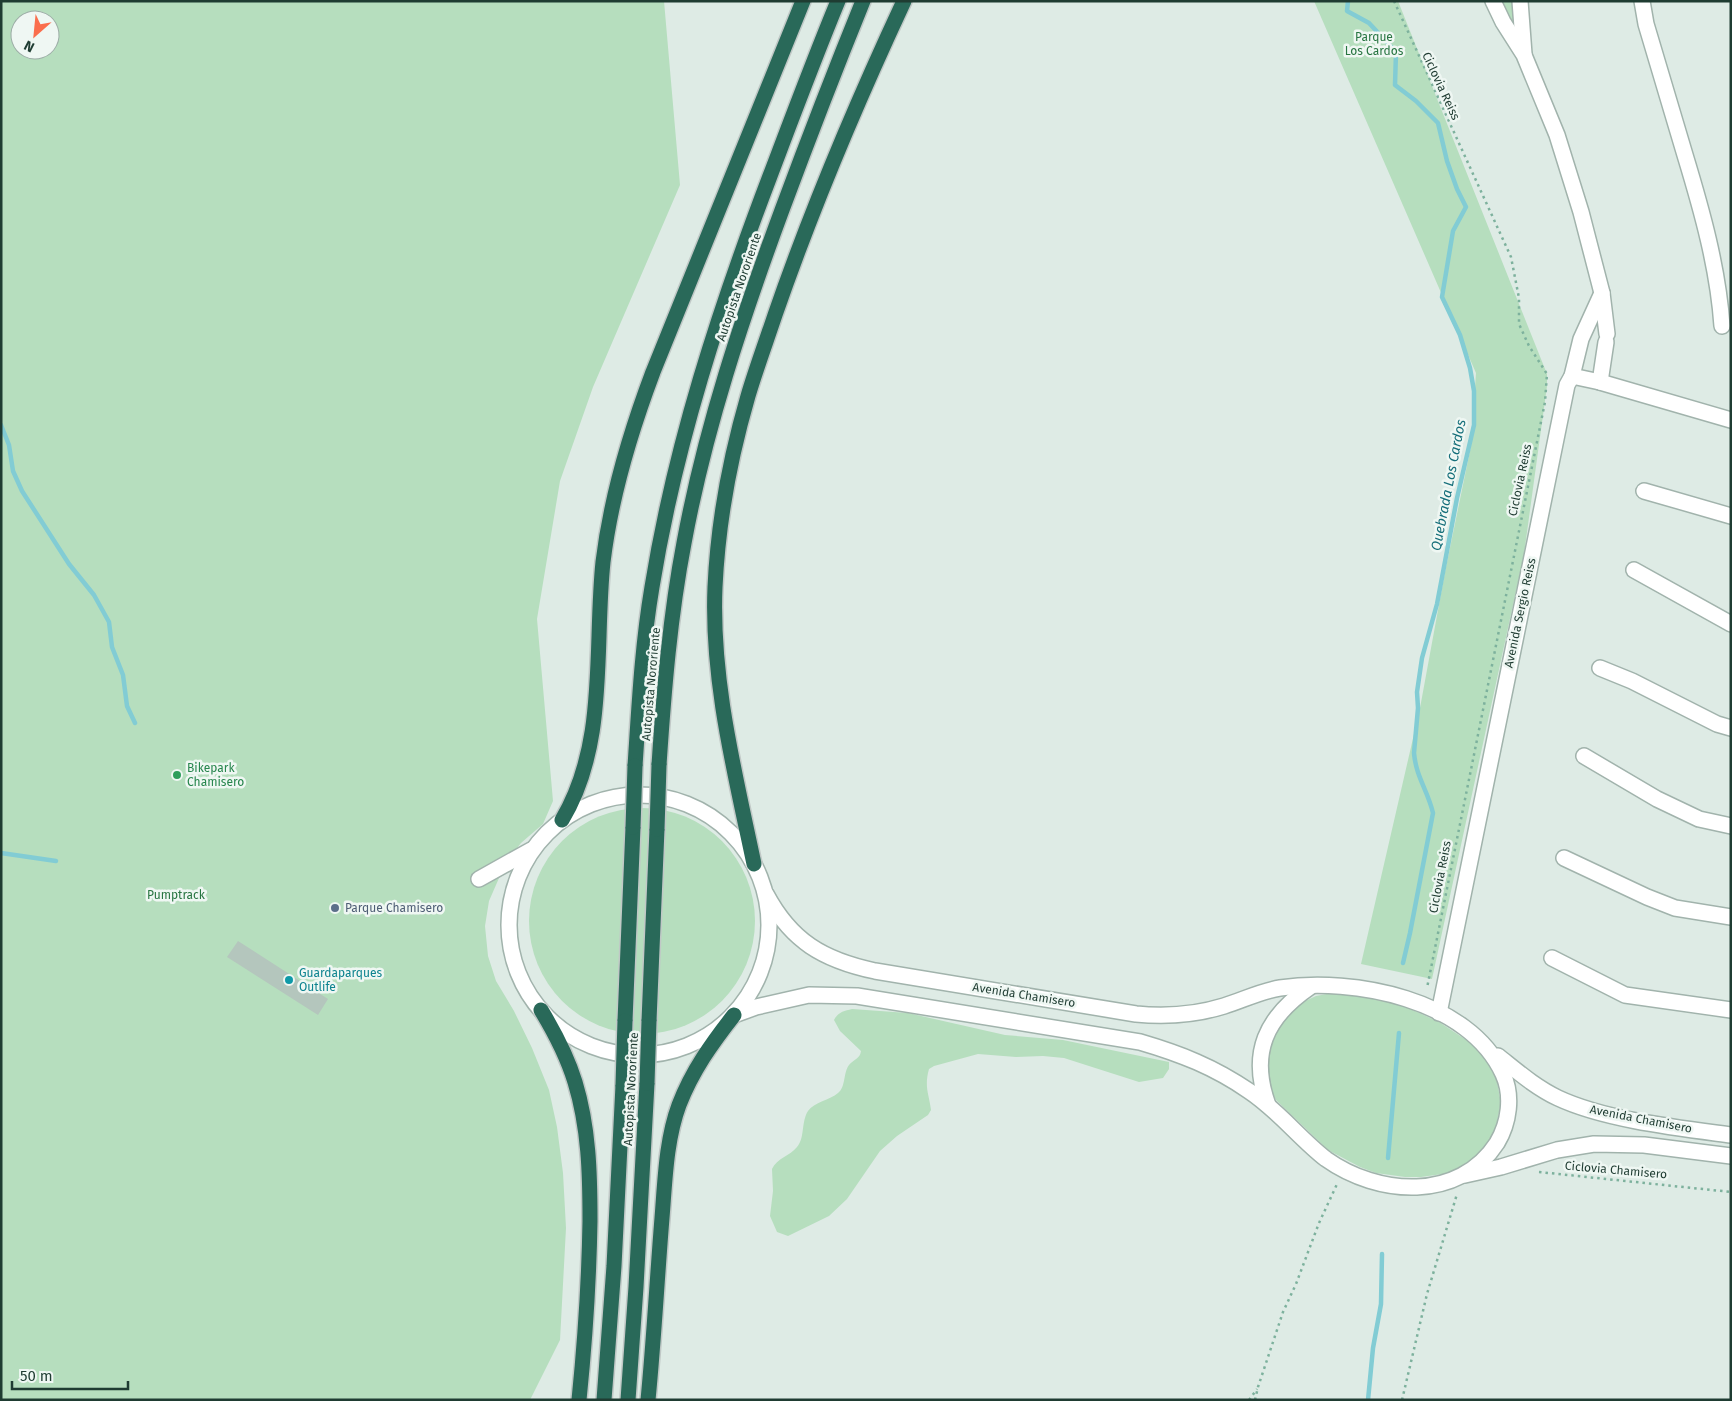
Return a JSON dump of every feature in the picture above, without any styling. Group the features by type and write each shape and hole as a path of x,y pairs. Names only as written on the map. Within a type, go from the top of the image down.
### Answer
{"highway":[{"path":"562,820 577,790 588,753 595,708 601,589 606,538 612,504 631,434 653,372 803,1"},
{"name":"Autopista Nororiente","path":"604,1400 613,1276 623,1085 636,766 642,665 652,586 672,487 700,375 734,273 838,1"},
{"name":"Autopista Nororiente","path":"628,1400 647,1083 659,765 665,676 677,579 692,503 717,403 757,279 831,80 864,1"},
{"path":"754,864 728,743 717,656 715,588 725,492 748,394 802,239 838,150 904,1"},
{"path":"541,1010 567,1060 582,1112 587,1142 590,1244 579,1400"},
{"path":"648,1400 665,1181 673,1128 678,1107 693,1074 710,1045 734,1015"}],"street":[{"path":"1493,1 1503,22 1524,55 1557,135 1581,212 1602,293 1607,338 1600,382"},
{"path":"1520,1 1524,55"},
{"path":"1642,1 1646,24 1696,192 1716,272 1722,326"},
{"name":"Avenida Sergio Reiss","path":"1439,1012 1566,385 1572,376 1581,339 1602,293"},
{"path":"1572,376 1600,382 1731,420"},
{"path":"1644,491 1731,516"},
{"path":"1634,570 1731,624"},
{"path":"1600,668 1717,724 1731,728"},
{"path":"1584,756 1657,799 1699,819 1731,826"},
{"path":"638,795 664,798 690,806 714,819 743,846 754,864 766,894 770,915 770,937 766,959 755,986 734,1015 721,1027 690,1045 673,1051 636,1055 619,1054 584,1043 561,1028 541,1010 522,982 514,960 510,940 509,920 511,901 516,882 524,864 547,833 562,820 598,802 617,797 638,795"},
{"path":"479,879 535,848"},
{"path":"1564,858 1646,898 1675,908 1731,916"},
{"name":"Avenida Chamisero","path":"734,1015 756,1007 809,995 858,996 1140,1042 1192,1059 1229,1078 1268,1105 1316,1151 1344,1170 1366,1179 1395,1186 1428,1187 1452,1181 1464,1175 1487,1156 1498,1141 1505,1124 1508,1110 1508,1093 1505,1079 1492,1054 1473,1034 1439,1012 1399,996 1370,989 1340,986 1279,988 1194,1014 1157,1016 1136,1014 875,971 836,961 807,944 776,913 766,894"},
{"path":"1552,958 1625,995 1731,1010"},
{"path":"1268,1105 1260,1076 1261,1053 1265,1037 1271,1024 1285,1006 1310,987"},
{"name":"Avenida Chamisero","path":"1481,1042 1535,1085 1569,1102 1622,1117 1731,1135"},
{"name":"Avenida Chamisero","path":"1464,1175 1494,1169 1557,1150 1588,1145 1644,1145 1731,1156"}],"path":[{"name":"Ciclovia Reiss","path":"1394,1 1511,257 1519,298 1519,324 1529,346 1547,374 1545,402 1427,988"},
{"name":"Ciclovia Chamisero","path":"1532,1172 1731,1192"},
{"path":"1255,1400 1284,1312 1332,1195"},
{"path":"1402,1400 1427,1294 1451,1211"},
{"path":"1249,1400 1258,1388"}],"green space":[{"name":"Pumptrack","path":"1,1 664,1 680,185 593,387 560,481 537,619 553,801 543,824 521,843 506,862 489,901 485,926 488,956 496,981 514,1011 532,1048 549,1090 557,1127 563,1173 566,1228 560,1340 530,1400 1,1400"},
{"name":"Parque Los Cardos","path":"1314,1 1398,1 1547,374 1547,386 1524,554 1432,979 1361,964 1420,708 1471,446 1476,373"},
{"path":"1497,1 1512,1 1516,29"},
{"path":"642,808 664,810 695,821 722,841 742,868 753,899 755,921 753,943 742,974 722,1001 695,1021 664,1032 642,1034 620,1032 589,1021 562,1001 542,974 531,943 529,921 531,899 542,868 562,841 589,821 620,810"},
{"path":"1332,993 1370,997 1406,1007 1439,1022 1477,1047 1496,1077 1501,1103 1495,1130 1483,1152 1457,1172 1421,1177 1376,1173 1360,1167 1328,1150 1276,1100 1268,1085 1267,1052 1278,1025 1299,1004 1316,996"},
{"path":"852,1009 908,1013 1005,1035 1063,1040 1169,1062 1169,1069 1163,1078 1139,1082 1064,1058 1043,1056 1016,1057 978,1054 934,1066 929,1069 928,1075 927,1086 931,1110 928,1115 897,1136 880,1151 847,1199 829,1216 788,1236 777,1232 770,1216 773,1191 772,1169 777,1162 794,1150 799,1143 808,1111 814,1105 841,1090 847,1068 859,1056 861,1051 840,1031 834,1020 839,1014"}],"building":[{"name":"Guardaparques Outlife","path":"238,941 328,999 318,1015 227,957"}],"waterway":[{"name":"Quebrada Los Cardos","path":"1348,1 1347,11 1369,23 1396,52 1395,85 1416,101 1438,123 1447,161 1466,207 1453,231 1442,297 1460,335 1470,368 1474,391 1474,425 1457,498 1437,604 1422,658 1417,692 1415,762 1433,813 1403,963"},
{"path":"1,425 9,445 13,471 22,491 69,564 94,595 109,622 112,647 123,675 127,706 135,723"},
{"path":"1,853 56,861"},
{"name":"Quebrada Los Cardos","path":"1388,1158 1399,1033"},
{"name":"Quebrada Los Cardos","path":"1368,1400 1373,1348 1381,1304 1382,1254"}],"place":[{"name":"Bikepark Chamisero","path":"177,775"},
{"name":"Parque Chamisero","path":"335,908"},
{"name":"Guardaparques Outlife","path":"289,980"}]}
